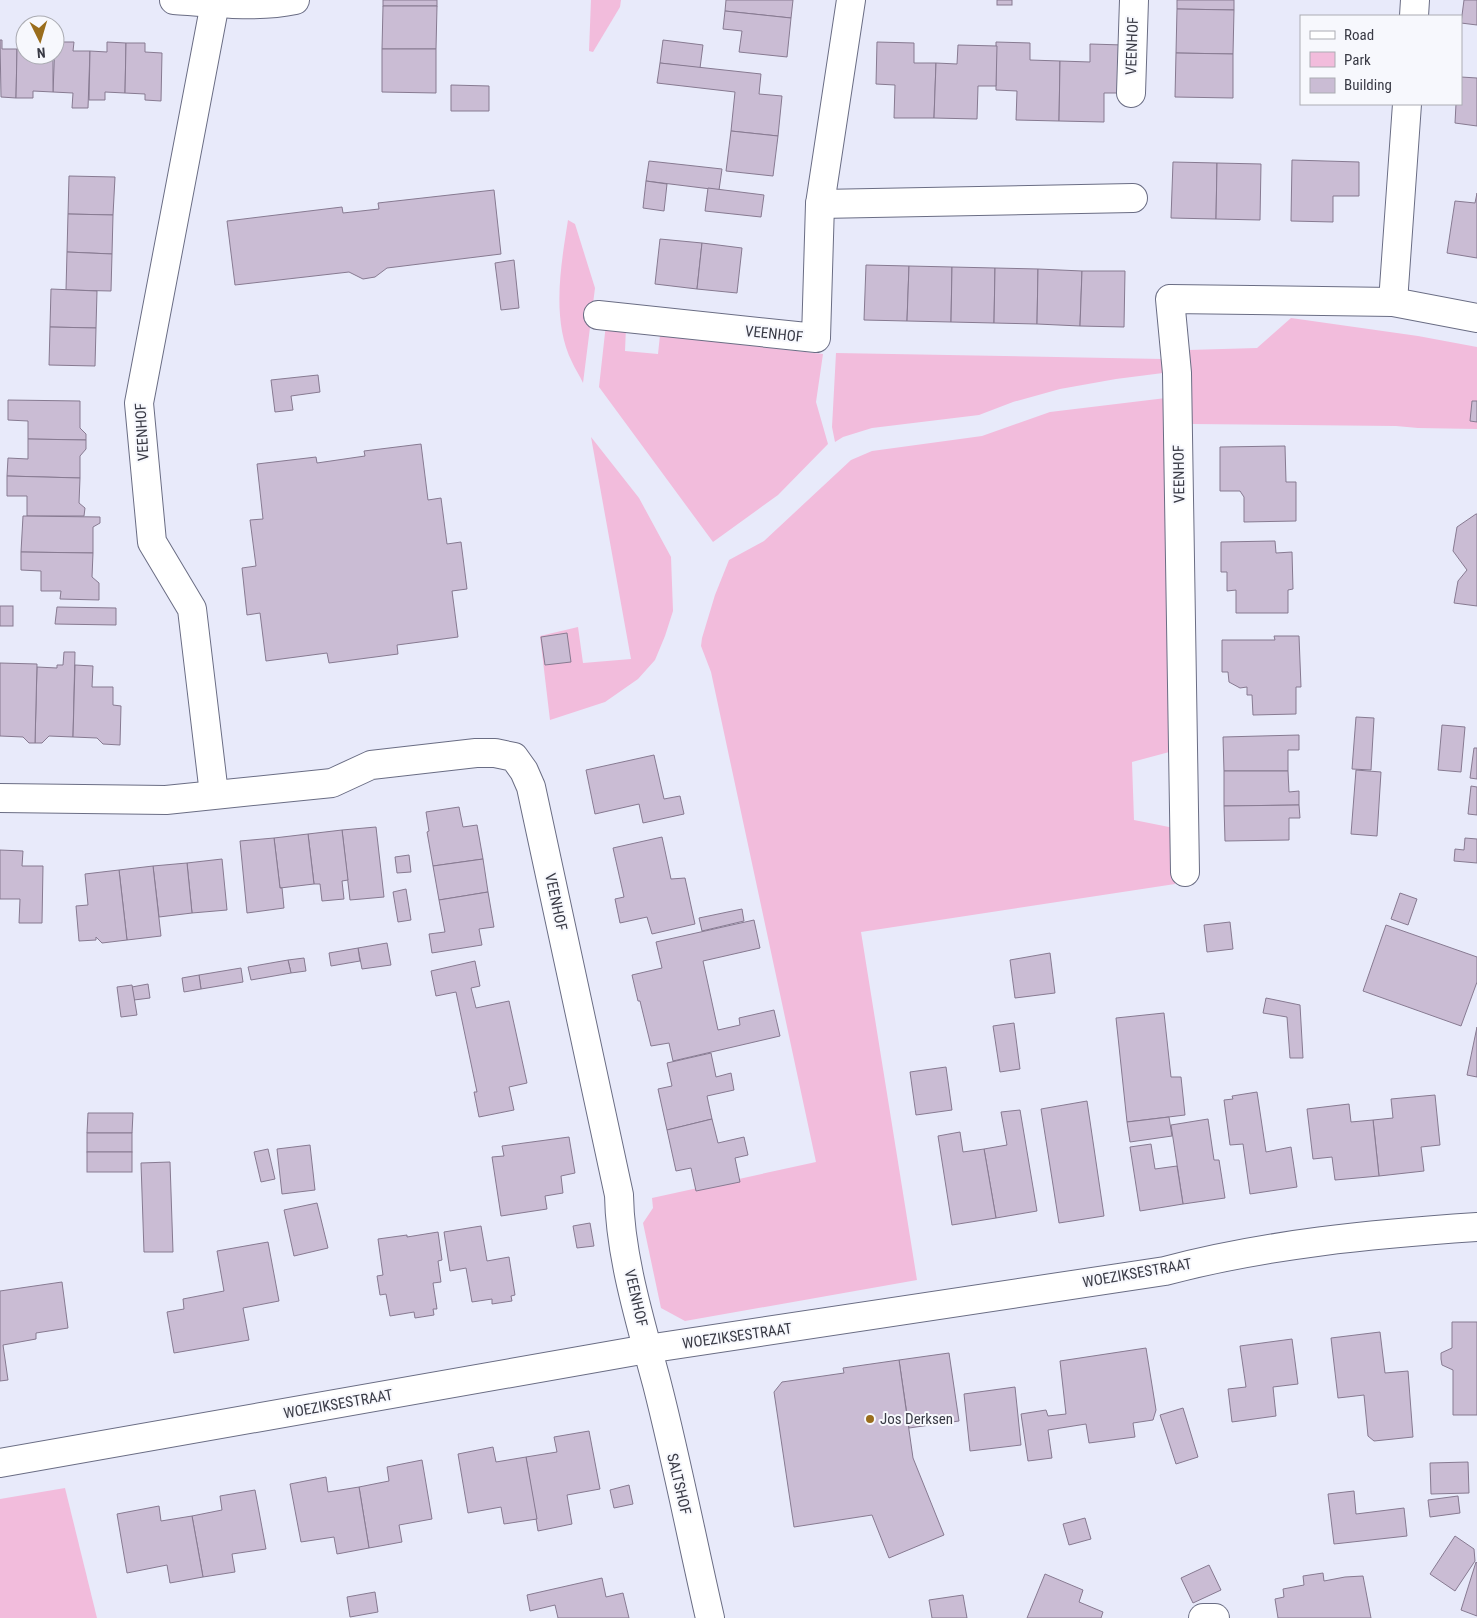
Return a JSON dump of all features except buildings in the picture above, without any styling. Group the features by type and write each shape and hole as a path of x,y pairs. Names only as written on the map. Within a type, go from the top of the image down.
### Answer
{"street":[{"path":"174,0 214,3 280,3 295,0"},
{"name":"VEENHOF","path":"598,316 816,338 820,204 851,0"},
{"name":"VEENHOF","path":"1131,92 1134,0"},
{"path":"1414,15 1415,0"},
{"name":"VEENHOF","path":"214,3 138,403 152,542 192,609 214,794"},
{"path":"1393,302 1407,105"},
{"path":"820,204 1133,198"},
{"name":"VEENHOF","path":"1185,872 1177,373 1170,299 1393,302 1477,318"},
{"name":"VEENHOF","path":"0,798 166,800 332,783 372,765 476,753 496,753 514,758 524,770 531,787 617,1185 620,1224 647,1350"},
{"name":"WOEZIKSESTRAAT","path":"0,1463 647,1350 1165,1271 1210,1259 1295,1244 1390,1233 1477,1227"},
{"name":"SALTSHOF","path":"647,1350 710,1618"},
{"path":"1204,1618 1215,1618"}],"green space":[{"path":"591,0 621,0 620,7 593,52 589,51"},
{"path":"568,220 575,224 595,288 583,383 573,365 566,345 560,310 561,273"},
{"path":"1291,318 1418,336 1477,347 1477,429 1396,426 1192,424 1188,350 1257,348"},
{"path":"606,324 626,327 625,351 658,354 660,335 823,354 816,402 828,444 778,495 713,542 599,387"},
{"path":"836,353 1163,359 1163,373 1060,389 1013,402 979,415 872,428 843,437 835,442 832,427"},
{"path":"1166,398 1173,751 1132,762 1134,820 1174,828 1175,884 861,932 917,1280 685,1321 661,1308 643,1223 653,1208 652,1198 816,1162 711,672 701,646 715,595 729,560 764,541 851,460 872,451 982,436 1050,412"},
{"path":"591,437 639,498 671,557 673,611 655,660 638,679 605,702 550,720 540,636 578,627 583,663 631,659"},
{"path":"65,1488 97,1618 0,1618 0,1499"}],"place":[{"name":"Jos Derksen","path":"870,1419"}]}
